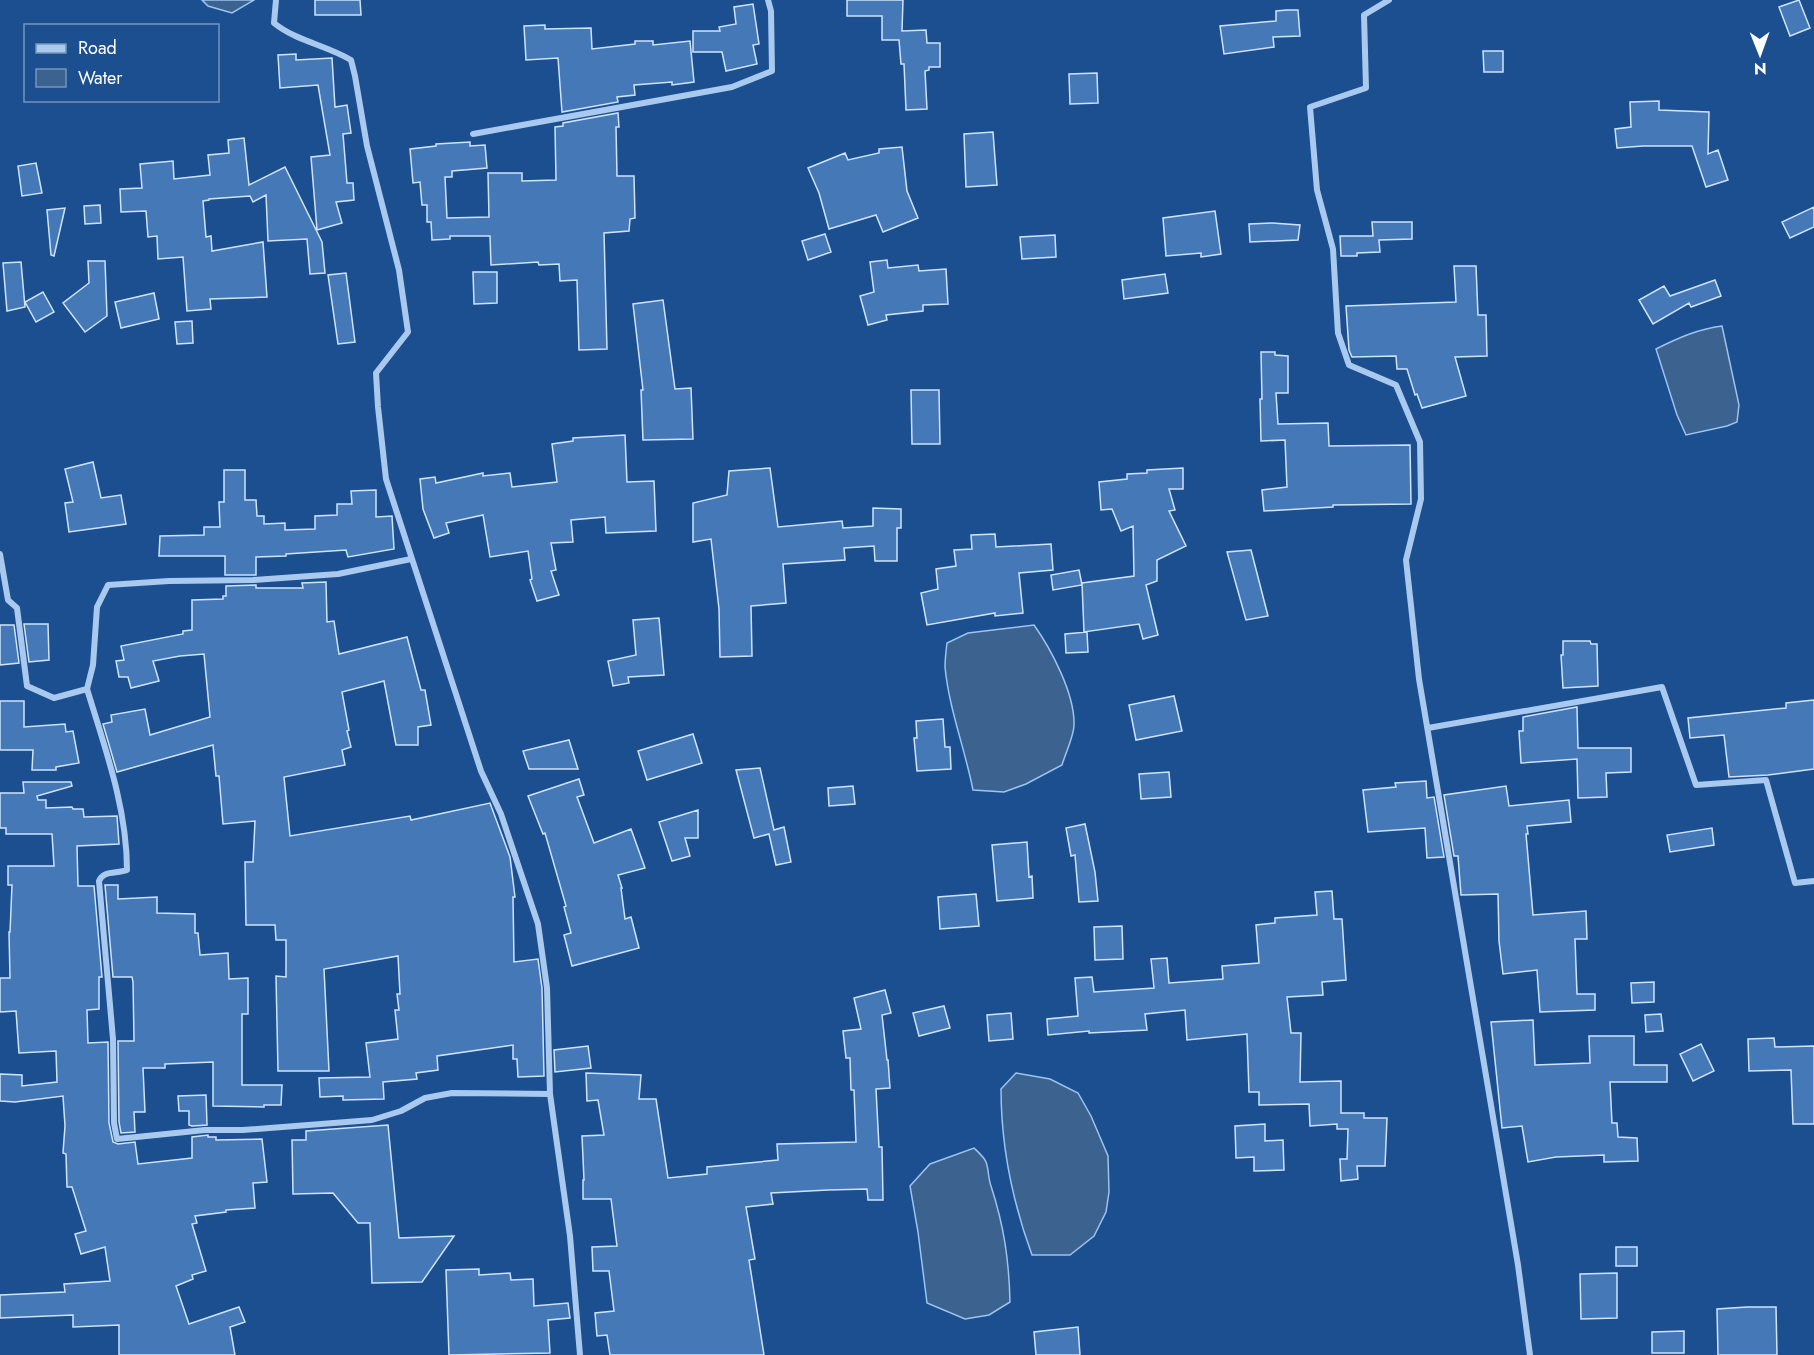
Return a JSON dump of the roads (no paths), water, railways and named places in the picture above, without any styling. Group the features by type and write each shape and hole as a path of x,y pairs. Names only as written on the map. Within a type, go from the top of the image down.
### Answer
{"street":[{"path":"276,0 274,23 284,32 338,52 351,60 367,146 399,270 408,332 376,373 386,479 482,771 501,813 538,924 547,988 550,1094 570,1236 580,1355"},
{"path":"473,134 732,87 772,71 771,11 768,0"},
{"path":"1389,0 1364,15 1366,88 1310,107 1317,190 1333,249 1338,333 1349,365 1395,385 1420,442 1421,499 1406,560 1419,679 1518,1266 1530,1355"},
{"path":"0,554 8,600 16,608 27,686 54,698 87,688"},
{"path":"411,559 338,574 253,580 169,581 108,585 97,607 93,665 87,688 118,793 127,855 127,870 105,874 99,880 113,1039 114,1123 117,1139 205,1130 243,1130 372,1119 400,1111 425,1098 452,1093 550,1094"},
{"path":"1428,728 1662,687 1696,785 1766,780 1795,884 1814,881"}],"water":[{"path":"202,0 254,0 232,13 208,6"},
{"path":"1722,326 1739,405 1737,422 1686,435 1677,415 1656,349 1688,334"},
{"path":"1034,625 1061,672 1071,700 1073,734 1062,765 1026,784 1004,792 973,790 947,683 945,667 947,643 968,633"},
{"path":"1016,1073 1050,1079 1078,1093 1091,1116 1108,1156 1109,1192 1106,1212 1094,1236 1070,1255 1032,1255 1019,1215 1009,1174 1003,1131 1001,1089"},
{"path":"974,1148 986,1162 999,1215 1007,1257 1010,1302 989,1315 965,1319 927,1303 910,1186 930,1164"}]}
